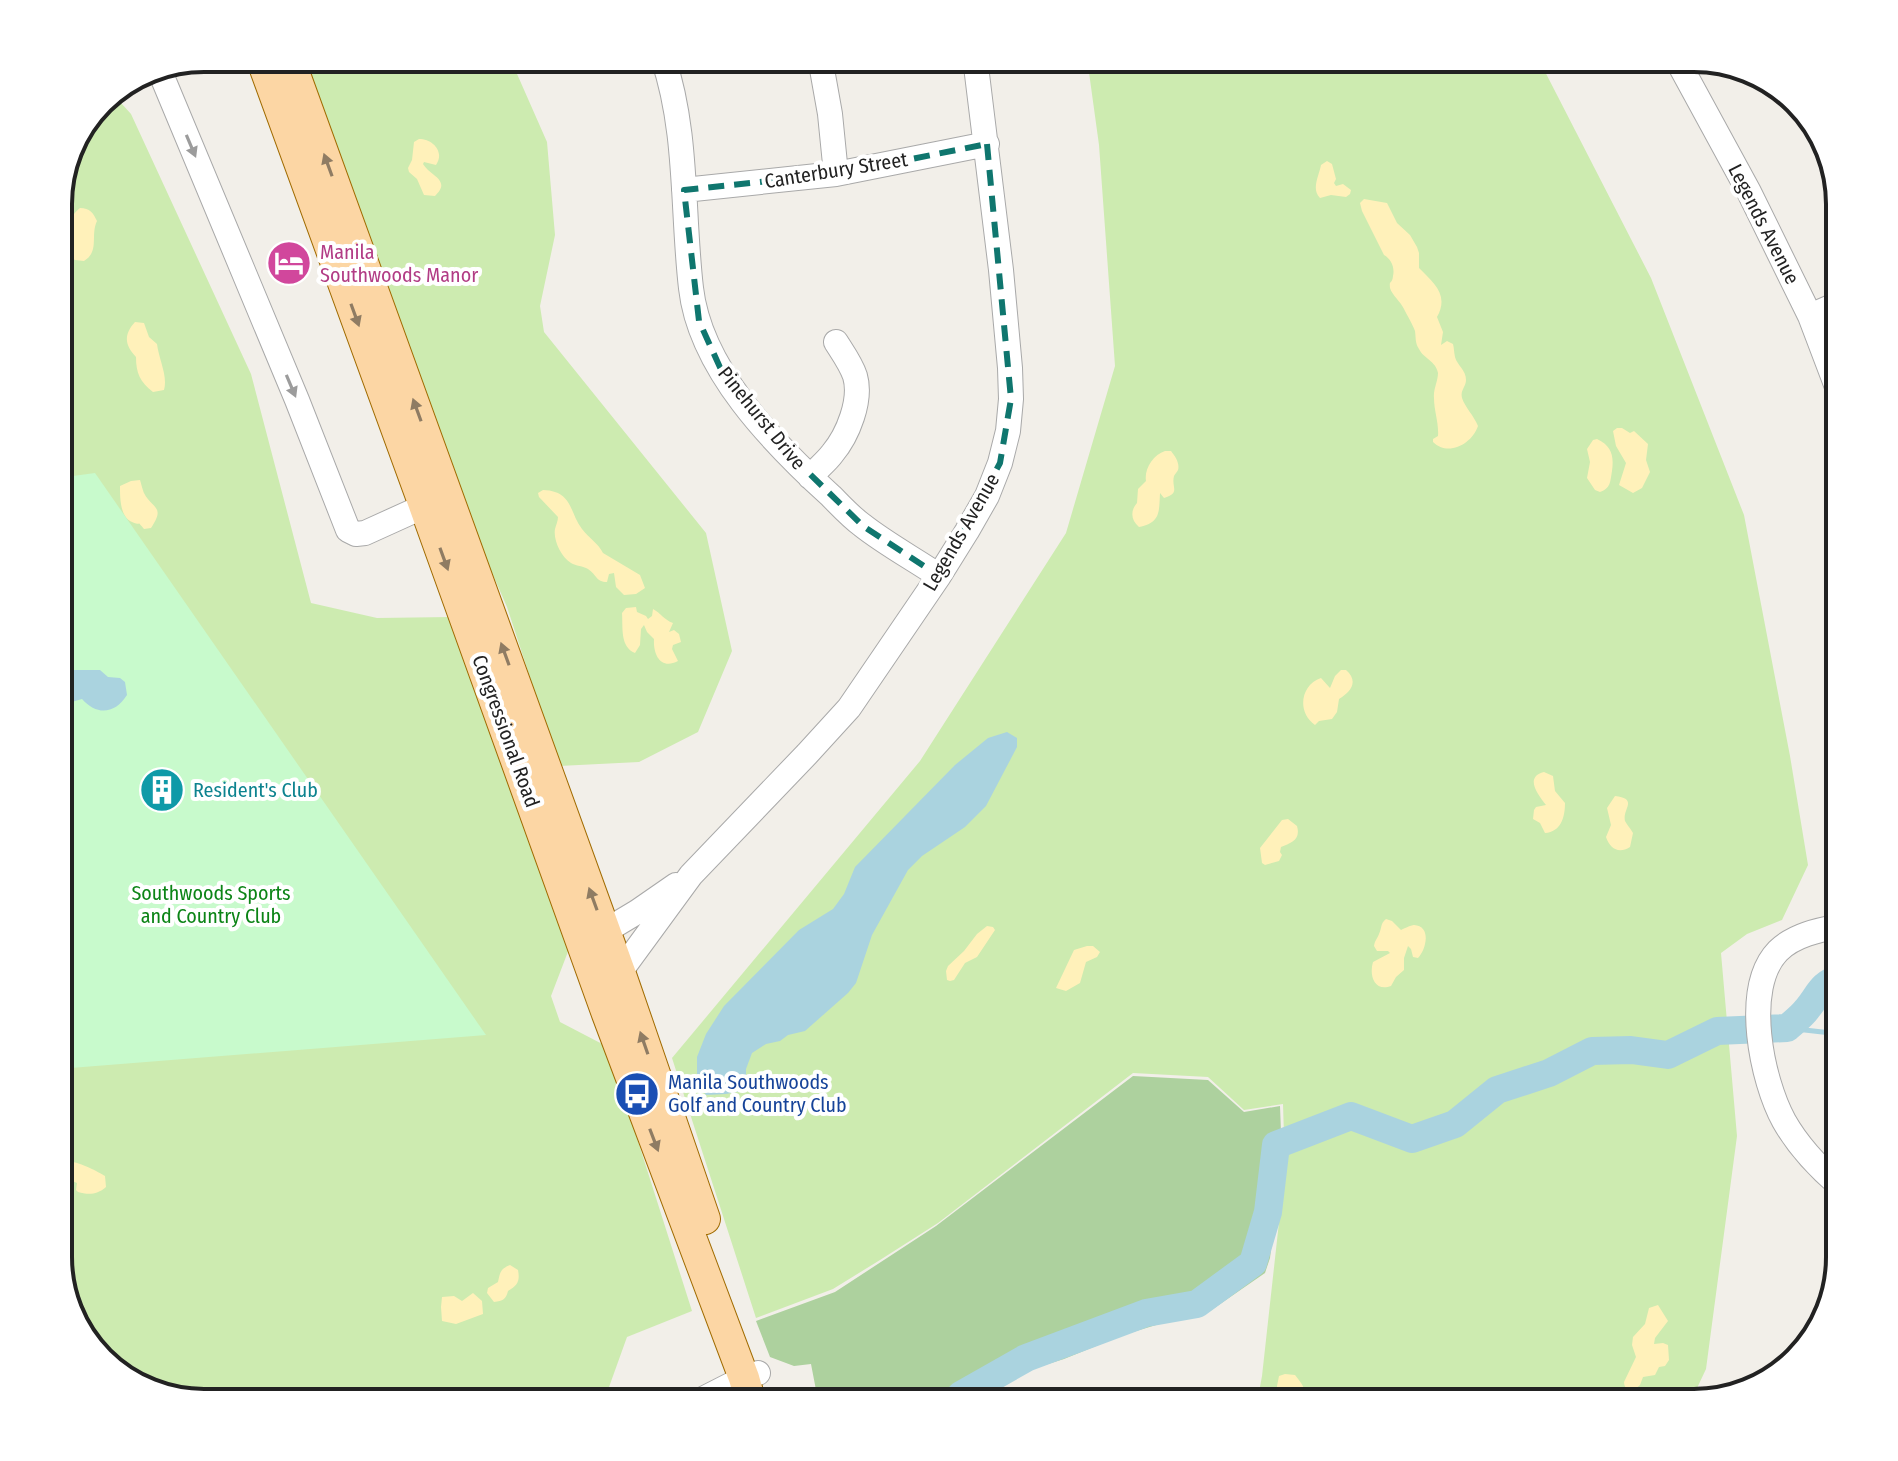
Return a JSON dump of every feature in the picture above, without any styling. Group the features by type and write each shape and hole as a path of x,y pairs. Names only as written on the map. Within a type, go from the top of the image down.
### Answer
{"main road":[{"name":"Congressional Road","path":"267,72 436,500"},
{"name":"Congressional Road","path":"294,72 436,500 756,1389"},
{"path":"608,978 679,1143 756,1389"}],"street":[{"name":"Pinehurst Drive","path":"667,72 677,113 691,291 708,345 723,374 771,436 810,477 863,526 939,576"},
{"path":"822,72 836,174"},
{"name":"Legends Avenue","path":"608,978 691,875 849,708 939,576 987,496 1008,431 1011,399 987,144 977,72"},
{"name":"Legends Avenue","path":"1684,72 1749,192 1810,316 1826,358"},
{"path":"163,79 348,530 356,534 365,533 436,500"},
{"name":"Canterbury Street","path":"684,190 836,174 987,144"},
{"path":"1810,316 1826,309"},
{"path":"810,477 834,453 845,433 856,393 855,378 836,342"},
{"name":"Legends Avenue","path":"594,938 691,875"},
{"path":"1826,928 1797,938 1778,951 1766,969 1757,1009 1762,1053 1772,1094 1785,1122 1826,1172"}],"highlighted area":[{"path":"987,144 1011,399 1000,463 939,576 863,526 771,436 723,374 699,321 684,190 836,174"}],"green space":[{"path":"310,72 516,72 547,142 555,235 540,306 544,332 706,533 732,651 698,732 639,762 559,766 507,607 459,497"},
{"name":"Manila Southwoods Golf and Country Club","path":"1089,72 1545,72 1651,278 1744,515 1808,865 1782,920 1747,934 1721,953 1737,1136 1706,1369 1697,1389 1260,1389 1285,1168 1283,1104 1244,1110 1208,1077 1133,1073 938,1223 833,1289 756,1318 672,1058 920,761 1066,533 1115,366 1099,145"},
{"name":"Manila Southwoods Golf and Country Club","path":"121,103 131,114 251,374 311,603 377,618 451,617 569,949 551,996 560,1022 608,1047 692,1311 627,1337 608,1389 204,1389 161,1382 138,1371 111,1350 86,1316 76,1291 72,1266 72,195 82,153 94,131"},
{"name":"Southwoods Sports and Country Club","path":"95,473 486,1035 72,1068 72,476"},
{"path":"1133,1076 1208,1080 1244,1112 1280,1106 1282,1159 1270,1258 1265,1273 1210,1311 1123,1335 1016,1374 994,1389 816,1389 811,1364 794,1366 770,1357 756,1321 835,1292 936,1226"}],"sand":[{"path":"419,139 429,141 438,151 436,165 423,164 441,182 440,191 435,196 424,195 417,179 409,172 414,142"},
{"path":"1327,161 1332,164 1336,186 1343,184 1351,190 1346,197 1331,195 1320,198 1317,194 1321,165"},
{"path":"1364,199 1387,203 1397,223 1417,247 1419,268 1441,296 1437,317 1443,332 1441,345 1447,341 1453,344 1456,360 1466,376 1462,398 1478,426 1471,438 1459,446 1446,448 1433,442 1438,436 1434,395 1438,373 1418,347 1413,326 1391,291 1393,266 1384,255 1362,211 1360,203"},
{"path":"80,208 86,209 97,221 92,253 84,261 72,258 73,216"},
{"path":"135,322 144,323 149,337 157,344 164,374 164,390 153,392 140,377 136,357 127,340"},
{"path":"1617,428 1630,433 1634,431 1648,444 1646,460 1650,472 1642,488 1633,493 1619,485 1626,463 1616,446 1613,431"},
{"path":"1597,439 1609,448 1613,461 1609,484 1600,492 1587,478 1590,462 1587,449"},
{"path":"1165,451 1171,451 1178,465 1174,492 1164,498 1160,493 1159,511 1155,519 1139,527 1132,515 1138,489 1146,481 1150,463"},
{"path":"140,480 144,493 157,511 151,528 144,529 128,520 122,507 120,486"},
{"path":"553,491 565,498 582,529 603,553 640,575 645,588 636,594 624,595 616,587 614,573 609,574 607,582 603,582 588,569 567,560 555,538 558,517 539,497 538,493"},
{"path":"636,607 637,612 648,619 653,609 673,623 669,632 674,630 679,634 681,642 673,645 672,649 678,661 667,664 659,659 654,639 644,625 640,645 635,653 630,650 623,636 622,613 626,608"},
{"path":"1341,670 1350,674 1352,686 1339,699 1337,712 1332,719 1319,721 1315,725 1305,714 1305,693 1321,678 1330,688"},
{"path":"1544,772 1553,776 1555,791 1565,803 1561,823 1555,830 1545,833 1540,823 1533,819 1536,807 1546,805 1534,782 1538,774"},
{"path":"1615,796 1628,802 1625,821 1633,833 1630,847 1622,850 1612,847 1606,837 1611,825 1607,808"},
{"path":"1288,819 1297,826 1296,838 1281,847 1279,861 1265,865 1260,848 1282,820"},
{"path":"1386,919 1401,930 1413,925 1420,926 1426,939 1418,958 1413,957 1408,946 1404,970 1391,986 1380,987 1374,981 1373,962 1390,953 1377,951 1374,946"},
{"path":"987,926 995,930 977,957 965,963 954,980 947,980 948,966"},
{"path":"1093,946 1100,952 1086,962 1080,983 1066,991 1056,988 1074,950"},
{"path":"72,1162 105,1176 106,1187 89,1194 78,1192 77,1183 72,1181"},
{"path":"510,1265 518,1270 518,1282 504,1299 494,1302 487,1293 488,1288 498,1282 501,1272"},
{"path":"473,1293 482,1301 483,1314 456,1324 442,1321 442,1297 454,1296 462,1301"},
{"path":"1658,1305 1668,1321 1654,1344 1668,1345 1669,1360 1665,1366 1659,1367 1655,1375 1643,1377 1635,1389 1628,1389 1624,1382 1636,1357 1633,1337 1645,1324 1649,1308"},
{"path":"1295,1375 1304,1389 1277,1389 1279,1376"}],"water":[{"path":"72,670 100,670 108,677 120,678 125,682 127,695 111,709 94,708 82,699 72,702"},
{"path":"1007,732 1017,738 1017,747 986,806 965,827 922,856 908,870 872,935 856,983 848,993 805,1031 766,1044 752,1053 741,1091 706,1095 697,1082 697,1057 706,1034 724,1006 799,930 833,909 844,894 855,867 955,765 988,738"}],"waterway":[{"path":"972,1389 1026,1358 1146,1313 1197,1304 1253,1263 1268,1212 1276,1145 1351,1116 1412,1139 1455,1124 1497,1090 1549,1073 1592,1051 1631,1050 1668,1055 1717,1031 1787,1028 1805,1012 1826,985"},
{"path":"1787,1028 1826,1032"}],"place":[{"name":"Manila Southwoods Manor","path":"289,263"},
{"name":"Resident's Club","path":"162,790"},
{"name":"Manila Southwoods Golf and Country Club","path":"637,1094"}]}
